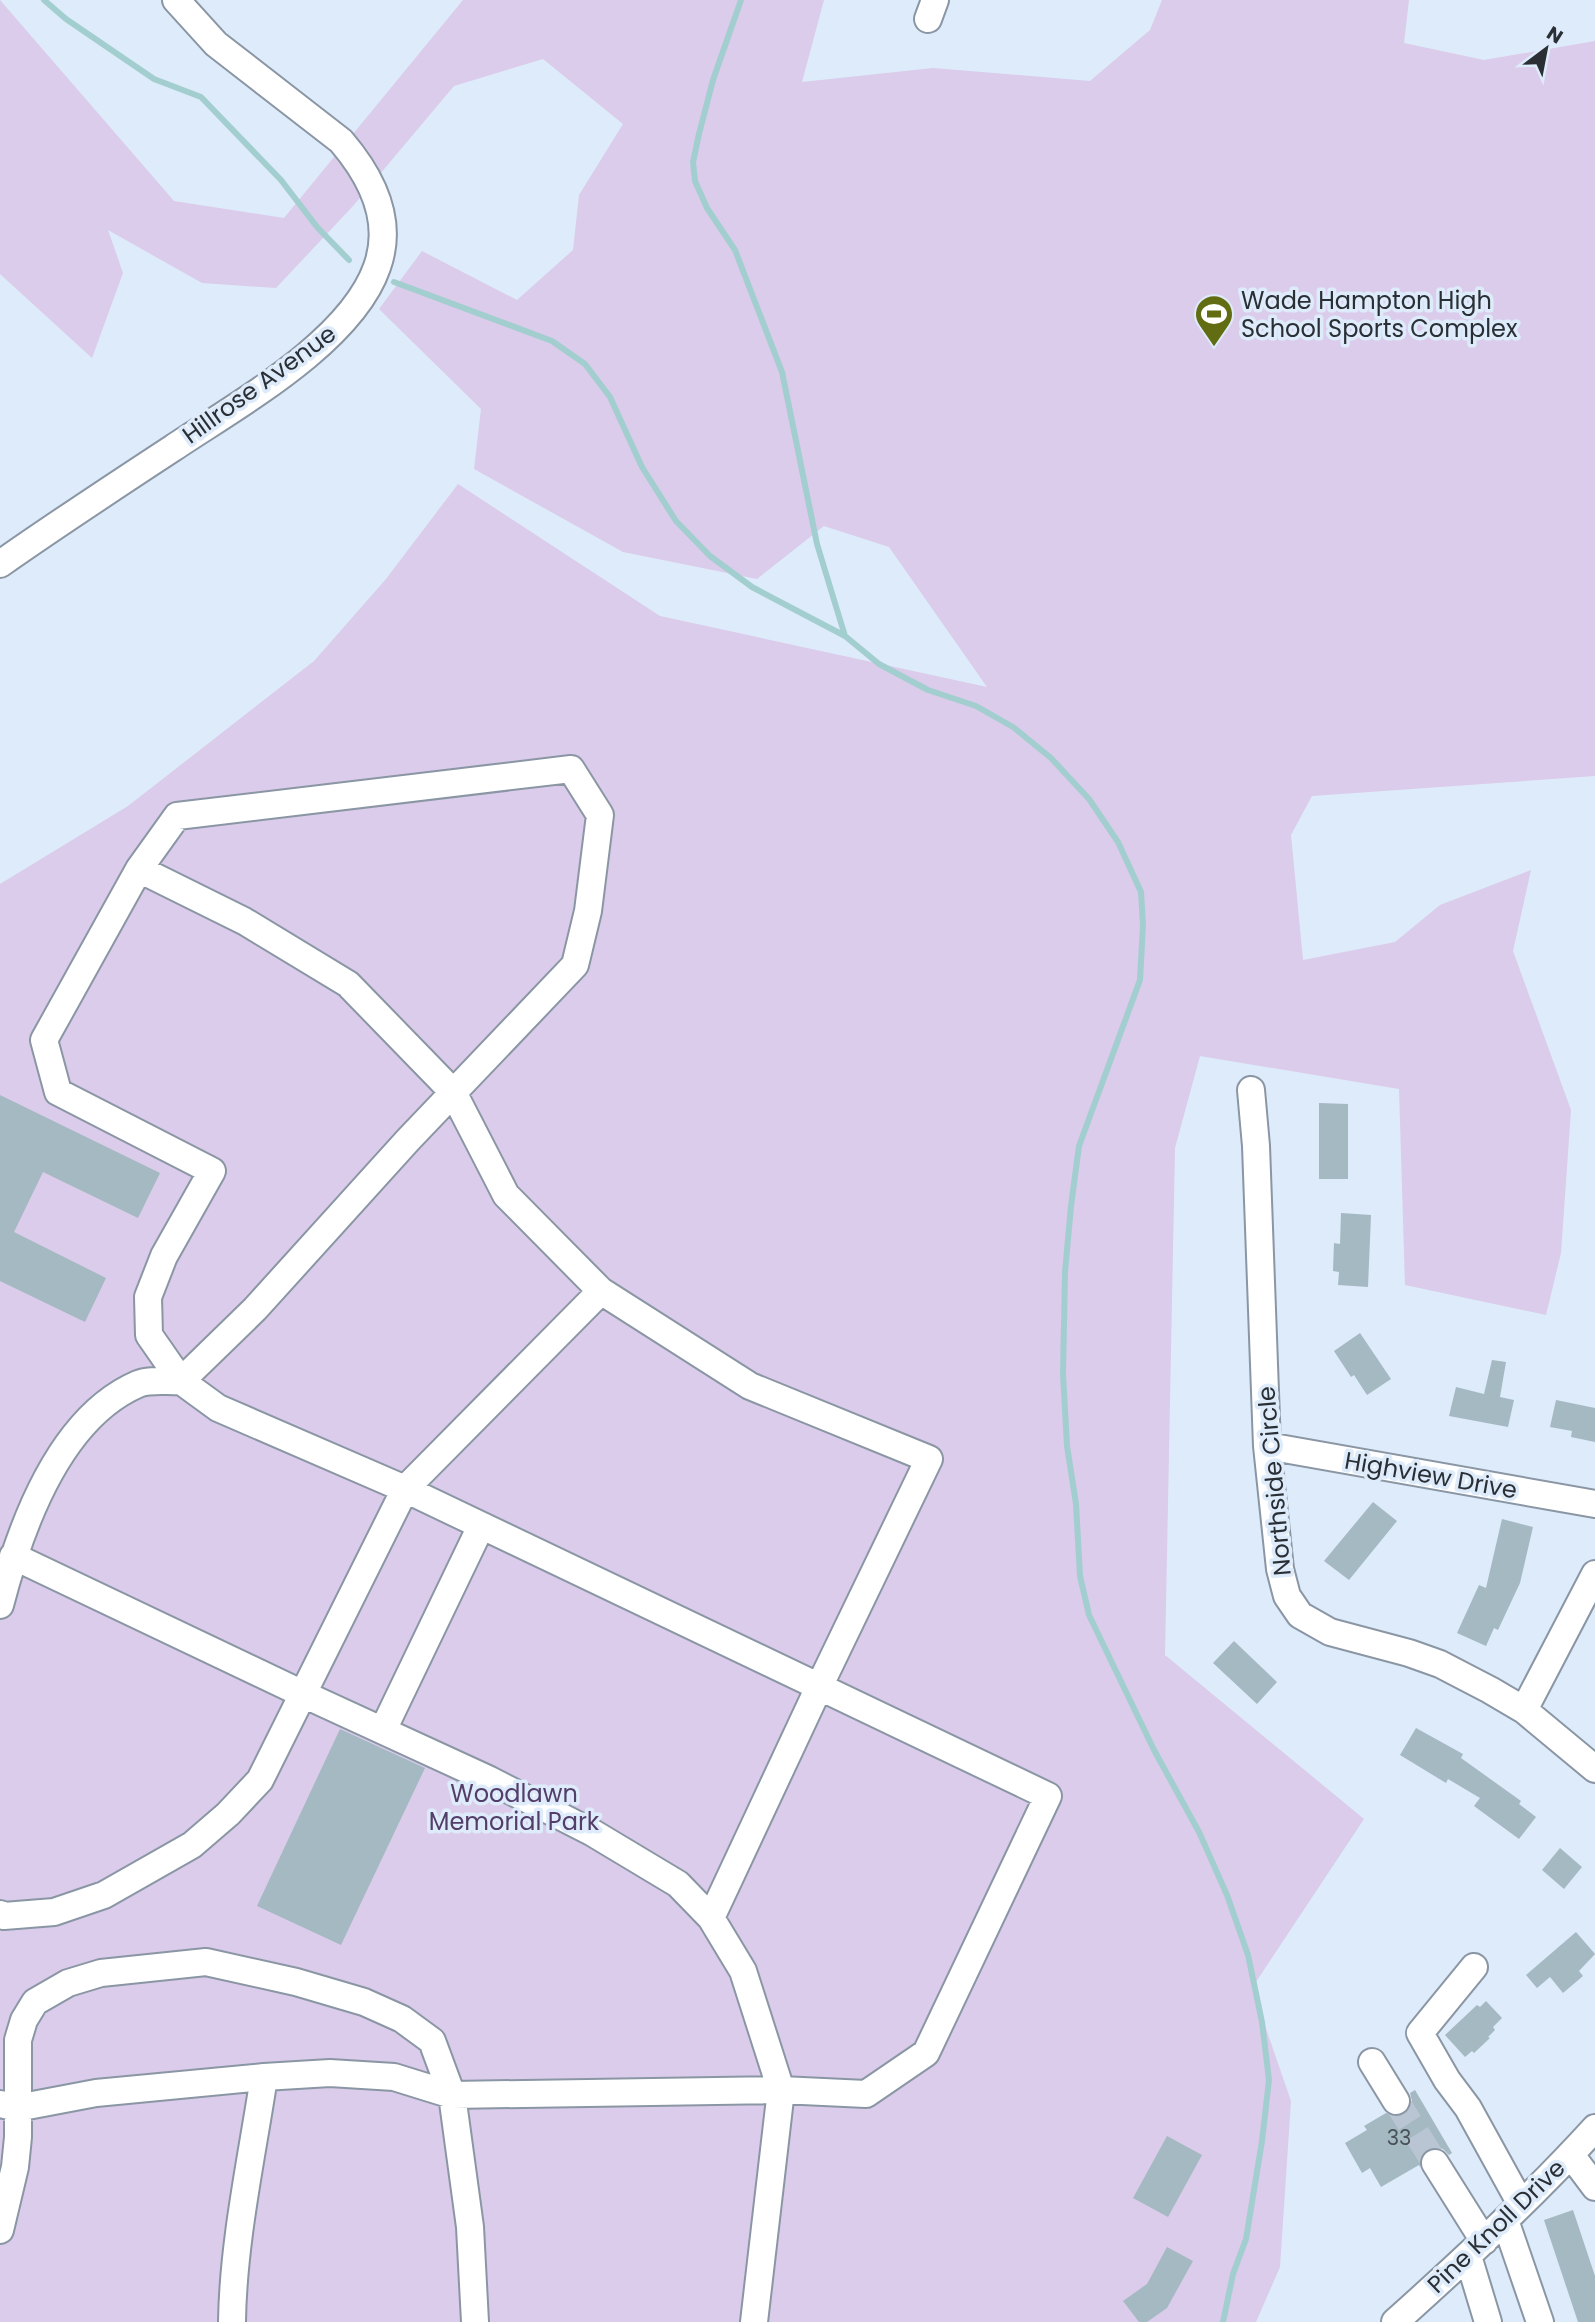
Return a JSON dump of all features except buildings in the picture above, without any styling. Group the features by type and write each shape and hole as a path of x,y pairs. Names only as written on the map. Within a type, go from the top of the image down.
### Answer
{"street":[{"name":"Hillrose Avenue","path":"0,564 309,353 353,310 364,296 378,266 383,238 381,213 371,183 358,160 341,141 216,44 176,0"},
{"path":"0,1605 13,1556 36,1495 66,1449 100,1406 141,1382 181,1381 255,1309 338,1215 575,965 588,911 600,815 570,769 177,816 139,869 44,1040 58,1092 212,1171 164,1256 148,1297 149,1335 181,1381 218,1408 405,1489 1048,1796 926,2053 866,2094 781,2090 452,2095 394,2077 331,2073 96,2093 8,2106"},
{"path":"139,869 244,921 348,984 453,1092 506,1195 601,1292 750,1386 929,1459 711,1918"},
{"name":"Northside Circle","path":"1251,1090 1256,1146 1268,1446 1283,1585 1287,1596 1300,1615 1330,1632 1440,1664 1524,1710 1595,1769"},
{"path":"0,1914 4,1916 54,1912 104,1895 192,1845 228,1814 260,1780 405,1489 601,1292"},
{"name":"Highview Drive","path":"1268,1446 1595,1504"},
{"path":"383,1730 481,1526"},
{"path":"13,1556 490,1780 593,1833 678,1884 711,1918 743,1971 781,2090 754,2322"},
{"path":"1524,1710 1595,1574"},
{"path":"0,2230 15,2167 18,2137 8,2106 18,2040 24,2020 35,2002 68,1983 101,1973 206,1962 296,1982 364,2002 402,2019 432,2041 452,2095 470,2227 475,2322"},
{"path":"1474,1967 1420,2033 1447,2080 1468,2108 1513,2212 1540,2322"},
{"path":"1372,2062 1396,2101"},
{"path":"232,2322 242,2223 264,2077"},
{"name":"Pine Knoll Drive","path":"1395,2322 1476,2248 1595,2128"},
{"path":"1571,2154 1595,2187"},
{"path":"1435,2163 1476,2248 1483,2319"}],"green space":[{"name":"Woodlawn Memorial Park","path":"0,0 174,201 284,218 463,0 824,0 802,82 933,68 1090,81 1150,30 1162,0 1409,0 1404,43 1484,60 1595,41 1595,776 1312,796 1291,835 1303,960 1395,942 1440,905 1531,870 1513,951 1571,1110 1561,1253 1546,1315 1405,1285 1399,1089 1200,1056 1175,1148 1165,1655 1364,1819 1252,1988 1291,2101 1280,2267 1256,2322 0,2322 0,884 128,806 314,661 386,579 458,484 660,616 987,687 889,547 824,526 757,579 623,552 474,469 481,409 379,309 422,251 517,300 573,250 579,195 623,124 543,59 454,86 353,206 276,288 202,283 108,230 123,273 92,358 0,274"}],"waterway":[{"path":"44,0 66,19 154,79 201,97 281,180 317,227 349,260"},
{"path":"741,0 713,80 699,134 693,162 695,181 707,208 735,250 782,372 817,544 845,636"},
{"path":"394,282 552,341 585,364 610,397 642,467 676,521 710,556 752,587 845,636 879,664 928,690 976,706 1013,727 1051,758 1089,799 1118,842 1141,892 1143,925 1140,980 1079,1146 1065,1272 1063,1374 1067,1446 1076,1504 1080,1576 1089,1615 1154,1750 1199,1832 1227,1895 1248,1955 1262,2022 1269,2080 1262,2141 1246,2239 1233,2274 1223,2322"}],"tunnel":[{"path":"1396,2101 1435,2163"}],"place":[{"name":"Wade Hampton High School Sports Complex","path":"1214,348"}]}
